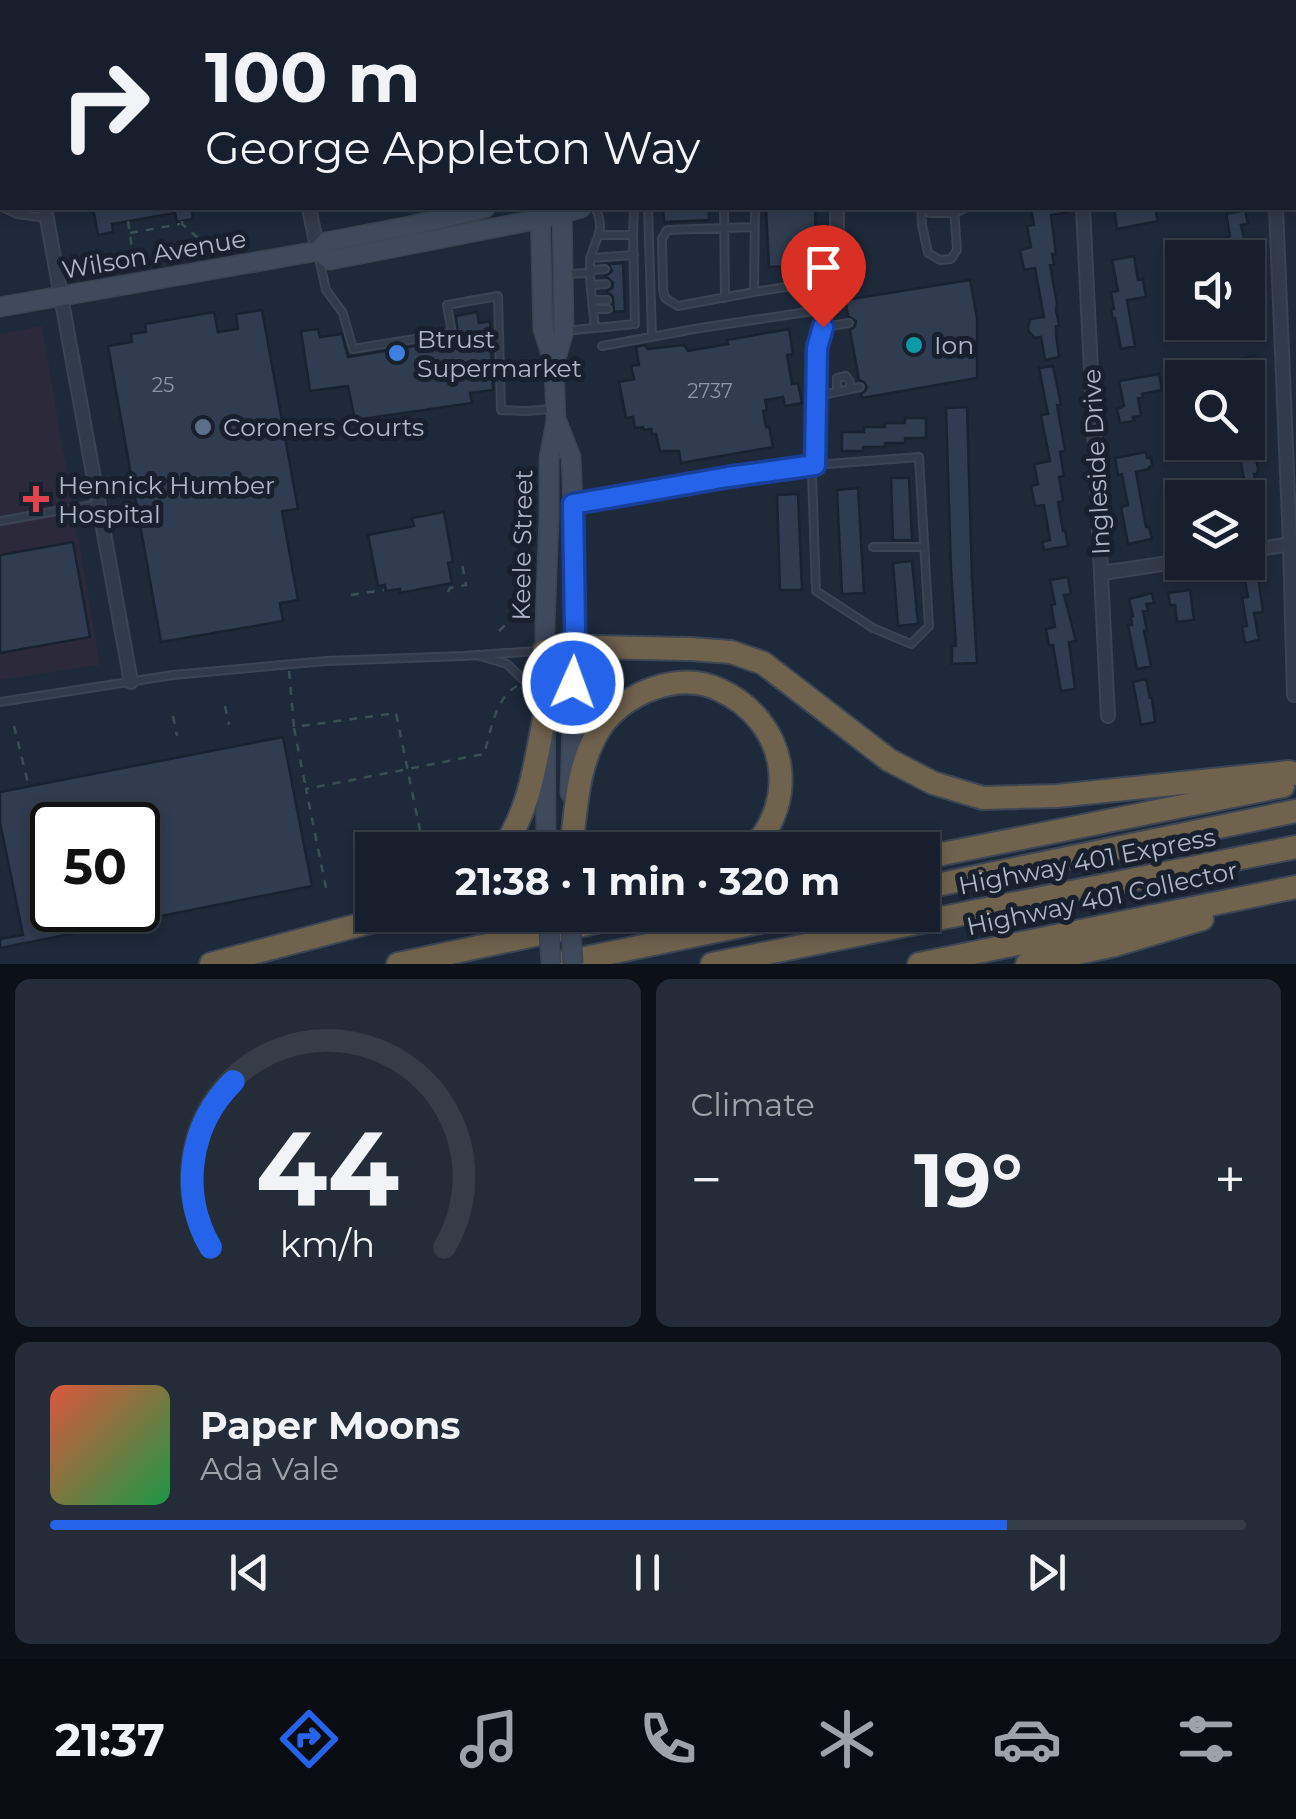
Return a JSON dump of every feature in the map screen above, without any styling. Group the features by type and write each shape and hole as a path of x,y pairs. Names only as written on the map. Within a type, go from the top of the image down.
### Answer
{"highway":[{"path":"544,650 690,649 730,652 764,663 889,760 934,783 983,798 1057,796 1296,774"},
{"path":"572,832 579,780 598,731 616,708 641,692 670,684 719,689 765,726 775,742 782,780 778,810 765,832"},
{"path":"513,832 525,807 544,720"},
{"path":"940,854 1296,783"},
{"name":"Highway 401 Express","path":"940,884 1296,811"},
{"name":"Highway 401 Express","path":"712,964 1296,847"},
{"path":"1027,964 1115,945 1296,889"},
{"name":"Highway 401 Collector","path":"919,964 1296,889"},
{"path":"210,964 355,926"},
{"path":"398,964 516,932"},
{"path":"553,964 710,932"}],"main road":[{"name":"Wilson Avenue","path":"0,307 318,252 326,242 478,210"},
{"name":"Wilson Avenue","path":"318,252 330,260 562,210"},
{"name":"Keele Street","path":"554,365 564,331 562,210"},
{"name":"Keele Street","path":"540,213 544,330 554,365 556,415 549,459 544,650 546,832"},
{"name":"Keele Street","path":"556,415 571,457 573,504 570,832"},
{"path":"544,932 553,964"},
{"path":"571,932 573,964"}],"street":[{"path":"310,210 318,252"},
{"path":"573,504 815,465 817,348 837,267 837,210"},
{"name":"Ingleside Drive","path":"1083,210 1108,716"},
{"path":"1276,210 1294,694"},
{"path":"46,213 131,682"},
{"path":"1265,548 1290,544"},
{"path":"1102,573 1165,564"}],"lane":[{"path":"8,210 17,214 46,213"},
{"path":"595,328 590,258 600,235 596,210"},
{"path":"564,331 635,324 634,210"},
{"path":"648,210 652,336"},
{"path":"724,210 726,298"},
{"path":"754,210 754,292"},
{"path":"923,210 928,253 940,260 951,259 957,250 955,210 926,210"},
{"path":"754,228 667,230 662,240 665,298 678,306 817,282 834,283"},
{"path":"600,235 633,235"},
{"path":"318,252 326,290 344,313 352,349 452,333 447,305 498,296 501,410 556,415"},
{"path":"590,258 634,255"},
{"path":"623,268 634,268"},
{"path":"562,274 605,269"},
{"path":"624,283 634,282"},
{"path":"592,285 606,284"},
{"path":"625,303 635,303"},
{"path":"593,305 608,304"},
{"path":"602,346 828,309"},
{"path":"823,327 849,323"},
{"path":"837,392 838,378 846,376 850,389"},
{"path":"816,396 860,387"},
{"path":"919,457 928,626 911,644 873,628 816,591 812,474 815,465 919,457"},
{"path":"0,521 100,503"},
{"path":"872,547 924,546"},
{"path":"0,702 173,674 544,650"},
{"path":"478,656 507,664 526,681 544,720"}],"path":[{"path":"128,222 137,282"},
{"path":"130,234 182,223 229,267"},
{"path":"448,592 450,588 466,585 460,558"},
{"path":"351,595 384,590"},
{"path":"499,630 529,602"},
{"path":"288,665 294,727 326,888"},
{"path":"306,788 484,754 502,699 519,685"},
{"path":"225,706 229,725"},
{"path":"294,727 396,713 420,832"},
{"path":"173,716 177,736"},
{"path":"14,726 29,787"}],"shaded area":[{"name":"Hennick Humber Hospital","path":"42,326 100,665 0,680 0,334"}],"building":[{"path":"93,210 191,210 193,219 177,222 175,213 112,224 113,232 98,235"},
{"path":"663,210 709,210 709,220 664,222"},
{"path":"766,210 815,210 817,265 769,267"},
{"path":"1031,210 1068,210 1051,215 1056,254 1052,254 1054,264 1050,265 1057,304 1059,357 1045,360 1041,337 1035,338 1028,328 1030,319 1044,317 1035,268 1024,270 1020,250 1031,247 1027,226 1034,225"},
{"path":"1114,210 1155,210 1158,221 1117,229"},
{"path":"1245,210 1248,224 1241,225 1244,240 1223,240 1230,236 1226,214"},
{"path":"1134,256 1146,297 1127,300 1135,346 1121,349 1111,309 1111,292 1118,291 1112,260"},
{"path":"623,263 625,311 614,312 613,297 607,291 613,283 606,276 612,271 609,264"},
{"name":"Ion","path":"970,280 977,318 977,378 862,398 867,387 859,380 850,330 856,321 848,316 845,300"},
{"name":"Coroners Courts","path":"262,310 298,509 282,511 298,600 280,603 283,621 161,642 108,346 132,342 131,334 146,332 145,324 214,312 218,332 238,329 236,314"},
{"path":"477,312 479,323 490,321 493,390 470,393 472,403 355,420 348,386 310,391 301,331 318,329 320,337 342,334 348,357 458,339 456,316"},
{"path":"789,329 793,354 787,355 792,384 798,383 802,403 785,406 783,397 765,400 767,410 763,411 773,447 681,463 679,451 660,451 651,429 635,428 633,417 626,418 619,382 634,379 631,366 639,365 636,347 684,345 688,351"},
{"path":"1053,366 1065,450 1060,452 1064,476 1059,477 1063,501 1058,502 1068,546 1044,550 1042,542 1050,540 1044,505 1035,506 1031,486 1038,484 1034,464 1050,461 1041,415 1048,414 1039,368"},
{"path":"1159,374 1162,390 1142,394 1138,398 1141,416 1120,423 1117,409 1124,406 1119,381"},
{"path":"967,407 977,663 952,664 952,646 956,646 946,408"},
{"path":"905,418 926,418 926,438 905,438 905,443 863,447 863,451 842,451 842,432 864,432 864,427 905,423"},
{"path":"1146,452 1152,466 1136,472 1146,527 1152,539 1128,544 1121,507 1128,505 1115,458"},
{"path":"1240,460 1256,460 1255,480 1244,480"},
{"path":"891,478 909,478 912,540 893,540"},
{"path":"858,488 864,593 842,594 837,490"},
{"path":"798,494 802,590 780,590 777,495"},
{"path":"444,512 453,562 448,563 452,583 400,593 400,589 386,591 385,585 378,586 368,535 414,526 412,518"},
{"path":"73,542 90,637 0,653 0,555"},
{"path":"912,561 918,624 898,626 893,563"},
{"path":"1068,577 1071,594 1064,595 1076,641 1069,642 1075,689 1061,691 1053,645 1049,646 1046,629 1055,627 1050,580"},
{"path":"1245,580 1259,580 1263,612 1254,613 1259,640 1245,643 1242,627 1247,626 1242,598 1248,597"},
{"path":"1190,590 1194,620 1177,622 1175,605 1170,605 1168,593"},
{"path":"1152,593 1154,603 1146,604 1148,610 1143,611 1151,666 1137,669 1128,625 1132,625 1133,616 1129,599"},
{"path":"1146,679 1155,722 1141,725 1133,682"},
{"path":"283,737 312,886 160,916 160,802 30,802 30,932 81,932 0,948 0,939 23,935 0,822 0,792"}],"place":[{"name":"Ion","path":"914,345"},
{"name":"Btrust Supermarket","path":"397,353"},
{"name":"Coroners Courts","path":"203,427"},
{"name":"Hennick Humber Hospital","path":"36,499"}],"route":[{"path":"573,683 573,504 815,465 817,348 823,327"}]}
